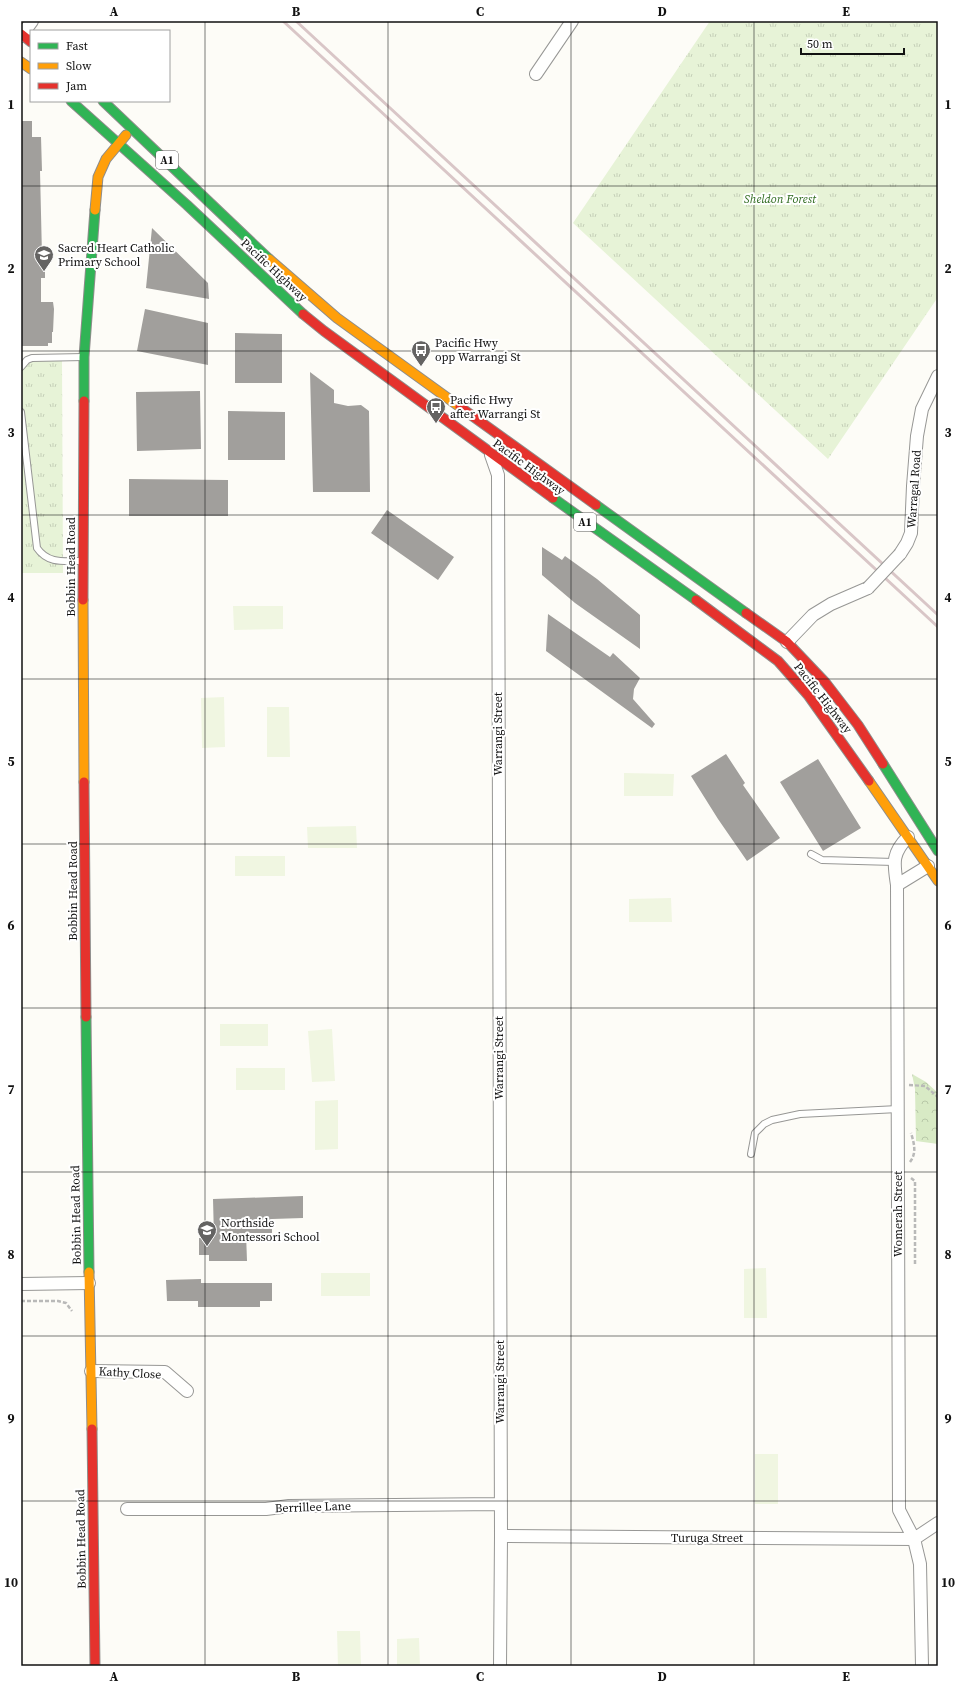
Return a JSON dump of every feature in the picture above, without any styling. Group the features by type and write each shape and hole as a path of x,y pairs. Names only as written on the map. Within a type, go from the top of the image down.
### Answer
{"main road":[{"path":"21,62 30,68"},
{"name":"Pacific Highway","path":"72,102 300,311 353,353 728,623 778,661 808,695 839,737 938,881"},
{"name":"Pacific Highway","path":"104,102 132,127 269,260 337,318 787,642 825,682 858,725 938,851"},
{"name":"Bobbin Head Road","path":"95,1666 89,1283 83,561 84,357 98,177 106,159 132,127"}],"street":[{"path":"24,37 32,21"},
{"path":"536,74 572,21"},
{"name":"Warragal Road","path":"787,642 813,615 831,604 868,588 900,554 907,543 911,532 913,479 917,436 922,409 937,380"},
{"name":"Warrangi Street","path":"489,452 498,475 501,1536 500,1666"},
{"name":"Womerah Street","path":"908,837 901,844 894,862 897,885 899,1510 914,1539 920,1564 922,1666"},
{"path":"897,885 928,866"},
{"path":"21,1284 89,1283"},
{"name":"Kathy Close","path":"91,1371 164,1372 187,1392"},
{"name":"Berrillee Lane","path":"127,1509 266,1509 289,1506 500,1504"},
{"path":"914,1539 938,1523"},
{"name":"Turuga Street","path":"501,1536 914,1539"}],"lane":[{"path":"21,367 27,360 32,358 84,357"},
{"path":"21,412 38,548 42,554 56,561 83,561"},
{"path":"812,854 822,860 894,862"},
{"path":"751,1154 755,1133 764,1124 772,1120 800,1114 898,1109"}],"path":[{"path":"907,1085 925,1086 938,1097"},
{"path":"21,1301 58,1301 66,1303 72,1311"}],"green space":[{"name":"Sheldon Forest","path":"710,21 938,21 938,297 828,459 573,223"},
{"path":"21,361 62,361 63,573 21,573"},
{"path":"233,606 283,606 283,629 234,630"},
{"path":"224,697 225,747 202,748 201,698"},
{"path":"267,707 289,707 290,757 267,757"},
{"path":"624,773 674,774 673,796 624,796"},
{"path":"356,826 357,848 308,848 307,827"},
{"path":"235,856 285,856 285,876 235,876"},
{"path":"671,898 672,922 629,922 629,899"},
{"path":"220,1024 268,1024 268,1046 220,1046"},
{"path":"332,1029 335,1081 312,1082 308,1031"},
{"path":"236,1068 285,1068 285,1090 236,1090"},
{"path":"912,1074 926,1082 938,1093 938,1144 916,1141 915,1089"},
{"path":"338,1100 338,1149 315,1150 315,1101"},
{"path":"766,1268 767,1318 744,1318 744,1269"},
{"path":"321,1273 370,1273 370,1296 321,1296"},
{"path":"755,1454 778,1454 778,1504 755,1504"},
{"path":"337,1631 360,1631 361,1666 338,1666"},
{"path":"419,1638 420,1666 397,1666 397,1639"}],"building":[{"path":"21,121 32,121 32,137 41,137 42,171 40,171 42,256 45,256 45,278 41,278 41,302 53,302 54,309 52,343 48,343 48,346 21,346"},
{"path":"152,228 208,283 209,299 146,288"},
{"path":"145,309 208,323 208,365 137,351"},
{"path":"235,333 282,334 282,383 235,383"},
{"path":"310,372 334,390 334,403 348,406 361,405 369,411 370,492 313,492"},
{"path":"200,391 201,449 137,451 136,392"},
{"path":"228,411 285,412 285,460 228,460"},
{"path":"129,479 228,480 228,516 129,516"},
{"path":"387,510 454,557 438,580 371,533"},
{"path":"542,547 562,560 565,556 597,579 640,615 640,649 575,603 542,575"},
{"path":"548,614 610,657 613,653 640,678 634,689 633,699 655,724 652,728 546,651"},
{"path":"726,754 745,783 743,785 780,838 747,861 691,776"},
{"path":"818,759 861,828 823,851 780,782"},
{"path":"303,1196 303,1218 272,1219 272,1233 246,1233 247,1261 209,1261 209,1255 199,1255 199,1238 214,1238 213,1199"},
{"path":"201,1279 201,1283 272,1283 272,1301 260,1301 260,1307 198,1307 198,1301 167,1301 166,1280"}],"railway":[{"path":"283,21 938,627"},
{"path":"296,21 938,615"}],"traffic: fast":[{"path":"72,102 187,205 303,314"},
{"path":"104,102 269,259"},
{"path":"84,401 84,357 95,210"},
{"path":"553,498 696,600"},
{"path":"596,505 746,613"},
{"path":"883,764 938,851"},
{"path":"86,1017 89,1272"}],"traffic: slow":[{"path":"21,62 30,68"},
{"path":"95,210 98,177 106,159 126,135"},
{"path":"269,259 337,318 460,407"},
{"path":"83,600 84,782"},
{"path":"869,781 938,881"},
{"path":"89,1272 92,1429"}],"traffic: jam":[{"path":"21,34 30,41"},
{"path":"303,314 324,331 553,498"},
{"path":"83,600 84,401"},
{"path":"460,407 596,505"},
{"path":"696,600 778,661 808,695 869,781"},
{"path":"746,613 787,642 825,682 858,725 883,764"},
{"path":"84,782 86,1017"},
{"path":"92,1429 95,1666"}],"place":[{"name":"Sacred Heart Catholic Primary School","path":"44,272"},
{"name":"Pacific Hwy opp Warrangi St","path":"421,367"},
{"name":"Pacific Hwy after Warrangi St","path":"436,424"},
{"name":"Northside Montessori School","path":"207,1247"}]}
